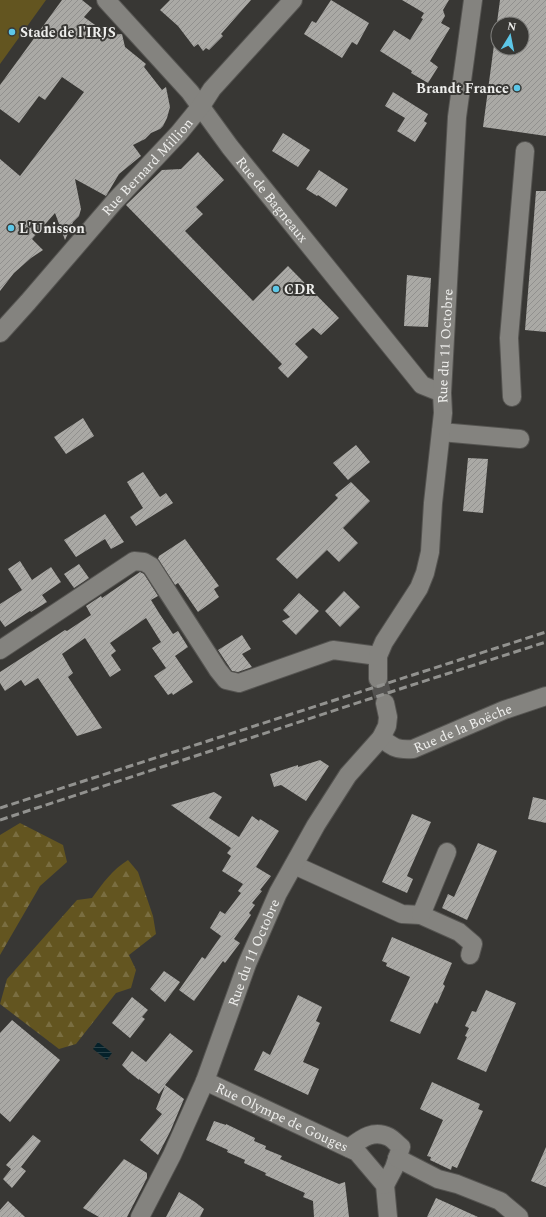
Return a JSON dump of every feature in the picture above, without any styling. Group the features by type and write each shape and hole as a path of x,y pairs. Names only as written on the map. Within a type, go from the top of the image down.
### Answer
{"street":[{"name":"Rue de Bagneaux","path":"106,0 202,106 230,147 422,385 442,393"},
{"name":"Rue Bernard Million","path":"0,333 115,201 202,106 212,89 293,0"},
{"name":"Rue du 11 Octobre","path":"378,679 378,656 384,642 419,588 425,573 430,552 433,503 443,414 442,393 458,117 473,0"},
{"path":"512,397 510,338 525,150"},
{"path":"441,432 520,439"},
{"path":"0,650 134,561 144,562 152,566 218,670 226,680 239,683 333,650 378,656"},
{"name":"Rue de la Boëche","path":"381,738 393,747 404,750 413,749 504,710 546,696"},
{"name":"Rue du 11 Octobre","path":"140,1217 172,1155 205,1081 247,964 278,893 316,825 348,775 381,738 387,726 388,717 385,703"},
{"path":"421,916 447,852"},
{"path":"294,866 402,914 421,916 459,932 473,944 470,955"},
{"name":"Rue Olympe de Gouges","path":"205,1081 357,1152 385,1185"},
{"path":"349,1148 362,1138 374,1133 389,1137 401,1147 394,1168 385,1185 388,1217"},
{"path":"397,1158 438,1179 457,1184 500,1201 519,1217"}],"green space":[{"name":"Stade de l'IRJS","path":"0,0 46,0 0,64"},
{"path":"20,823 63,845 67,862 40,886 0,955 0,835"},
{"path":"128,860 138,872 153,916 156,934 129,955 136,970 131,988 116,993 76,1044 59,1049 0,1004 7,979 77,900 92,898 112,872"}],"water":[{"path":"98,1042 112,1053 107,1060 93,1049"}],"building":[{"path":"62,0 82,0 92,8 84,17 109,35 122,34 125,47 146,64 144,67 162,90 166,87 170,107 163,126 151,133 145,139 133,145 141,156 119,174 106,196 75,179 81,209 79,216 73,222 65,240 55,213 32,239 43,250 14,273 0,291 0,159 20,176 84,92 62,77 45,100 39,96 19,123 0,109 0,85"},
{"path":"170,0 251,0 221,34 223,36 209,50 206,48 203,51 198,44 194,47 178,26 160,10"},
{"path":"331,0 369,23 357,45 352,42 342,58 304,34 312,21 316,23"},
{"path":"402,0 449,0 443,10 445,16 441,23 450,28 430,61 438,67 428,83 380,51 394,30 410,40 423,19 421,18 424,13"},
{"name":"Brandt France","path":"500,0 546,0 546,136 483,127 493,56 530,56 530,16 498,16"},
{"path":"393,92 428,114 424,121 427,123 415,142 397,131 405,118 385,106"},
{"path":"283,133 310,150 298,167 272,151"},
{"path":"198,152 224,180 196,207 203,214 185,231 253,301 288,266 339,318 321,335 313,328 295,344 308,357 288,378 278,368 282,364 126,205 162,170 181,169"},
{"path":"319,170 348,189 336,207 306,189"},
{"path":"536,191 546,191 546,332 525,330"},
{"path":"407,275 431,278 428,327 404,326"},
{"path":"83,418 94,436 66,454 54,437"},
{"path":"356,445 370,462 348,480 333,463"},
{"path":"468,458 488,459 483,513 463,511"},
{"path":"143,472 160,497 166,493 173,503 136,526 130,517 143,508 127,482"},
{"path":"351,482 370,501 343,528 358,543 339,562 327,550 297,579 276,559 338,498 335,495"},
{"path":"105,514 124,542 111,549 105,539 76,557 64,540"},
{"path":"185,539 219,586 214,589 219,597 198,612 178,583 175,585 158,559 159,556"},
{"path":"20,561 32,580 51,567 61,582 42,595 47,602 5,627 0,620 0,604 22,590 8,569"},
{"path":"79,564 89,578 74,588 64,574"},
{"path":"140,572 144,574 158,596 151,600 159,613 173,634 178,631 188,647 175,656 193,682 173,695 172,693 168,695 154,676 166,668 152,648 161,642 146,618 110,643 116,651 111,655 121,670 110,677 85,638 62,654 73,673 68,677 102,728 77,736 38,678 25,686 21,680 5,691 0,683 0,672 91,615 86,606 101,596 102,598"},
{"path":"344,591 360,607 340,627 325,611"},
{"path":"299,593 319,611 296,635 282,621 290,617 283,610"},
{"path":"242,635 251,649 242,654 252,667 238,672 232,671 218,650"},
{"path":"320,760 329,766 306,801 281,785 274,787 270,774"},
{"path":"214,792 222,797 209,818 239,837 252,816 259,821 260,819 279,831 256,867 271,876 260,890 262,891 252,903 255,905 249,913 251,915 234,939 240,943 225,963 223,961 194,1001 179,990 202,957 205,959 221,936 210,928 220,911 225,914 241,893 238,891 243,884 222,871 231,856 227,853 231,848 171,805"},
{"path":"533,797 546,800 546,823 528,819"},
{"path":"412,814 431,822 407,876 413,879 407,893 382,882"},
{"path":"478,843 497,851 467,920 442,908 448,894 454,897"},
{"path":"392,937 452,963 443,984 445,986 437,1004 435,1002 420,1034 390,1021 410,977 386,966 387,963 382,961"},
{"path":"164,971 180,982 165,1002 150,989"},
{"path":"486,990 516,1003 486,1072 457,1059 467,1037 465,1036 469,1028 465,1026 472,1011 476,1012"},
{"path":"298,995 322,1007 316,1021 320,1023 303,1062 319,1069 308,1095 254,1070 263,1051 270,1055"},
{"path":"132,997 148,1010 142,1017 145,1019 130,1038 112,1023"},
{"path":"12,1020 60,1060 10,1122 0,1113 0,1033"},
{"path":"170,1033 193,1051 165,1085 184,1099 158,1155 140,1140 162,1114 156,1109 165,1086 159,1094 139,1080 122,1065 132,1051 146,1062"},
{"path":"432,1082 480,1104 478,1109 483,1111 457,1168 452,1166 451,1170 430,1160 431,1157 427,1156 443,1120 420,1109"},
{"path":"214,1121 226,1124 255,1138 254,1141 266,1146 265,1149 282,1156 280,1159 339,1184 345,1182 349,1217 314,1217 313,1201 303,1197 305,1193 265,1175 266,1173 244,1163 245,1160 206,1140"},
{"path":"33,1135 41,1141 21,1167 26,1171 12,1188 3,1179 11,1169 6,1165"},
{"path":"546,1147 546,1187 531,1181"},
{"path":"124,1159 147,1173 147,1178 127,1217 99,1217 83,1208"},
{"path":"179,1192 204,1209 200,1217 166,1217"},
{"path":"436,1198 478,1217 427,1217"},
{"path":"8,1201 25,1217 0,1217 0,1210"}],"tunnel":[{"path":"378,679 385,703"}],"railway":[{"path":"0,808 546,632"},
{"path":"0,820 546,642"}],"place":[{"name":"Stade de l'IRJS","path":"12,32"},
{"name":"Brandt France","path":"517,88"},
{"name":"L'Unisson","path":"11,228"},
{"name":"CDR","path":"276,289"}]}
